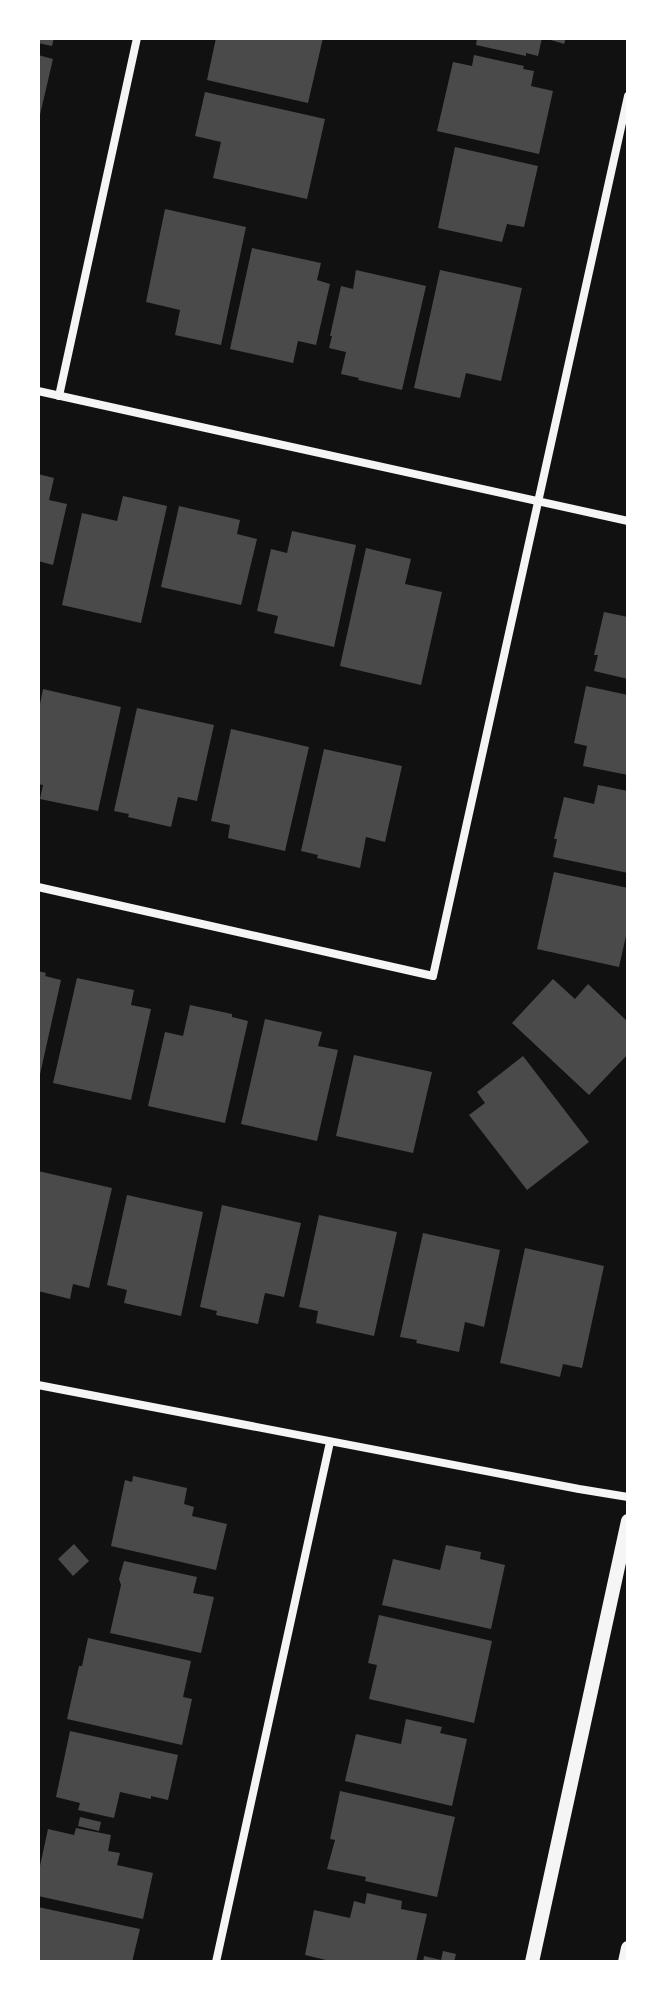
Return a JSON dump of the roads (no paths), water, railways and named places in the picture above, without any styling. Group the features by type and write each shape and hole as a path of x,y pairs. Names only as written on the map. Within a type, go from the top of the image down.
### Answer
{"street":[{"path":"59,396 137,38"},
{"path":"38,887 433,976 628,96"},
{"path":"38,391 628,521"},
{"path":"38,1385 628,1497"},
{"path":"216,1962 330,1442"},
{"path":"532,1962 628,1521"},
{"path":"625,1962 628,1948"}]}
